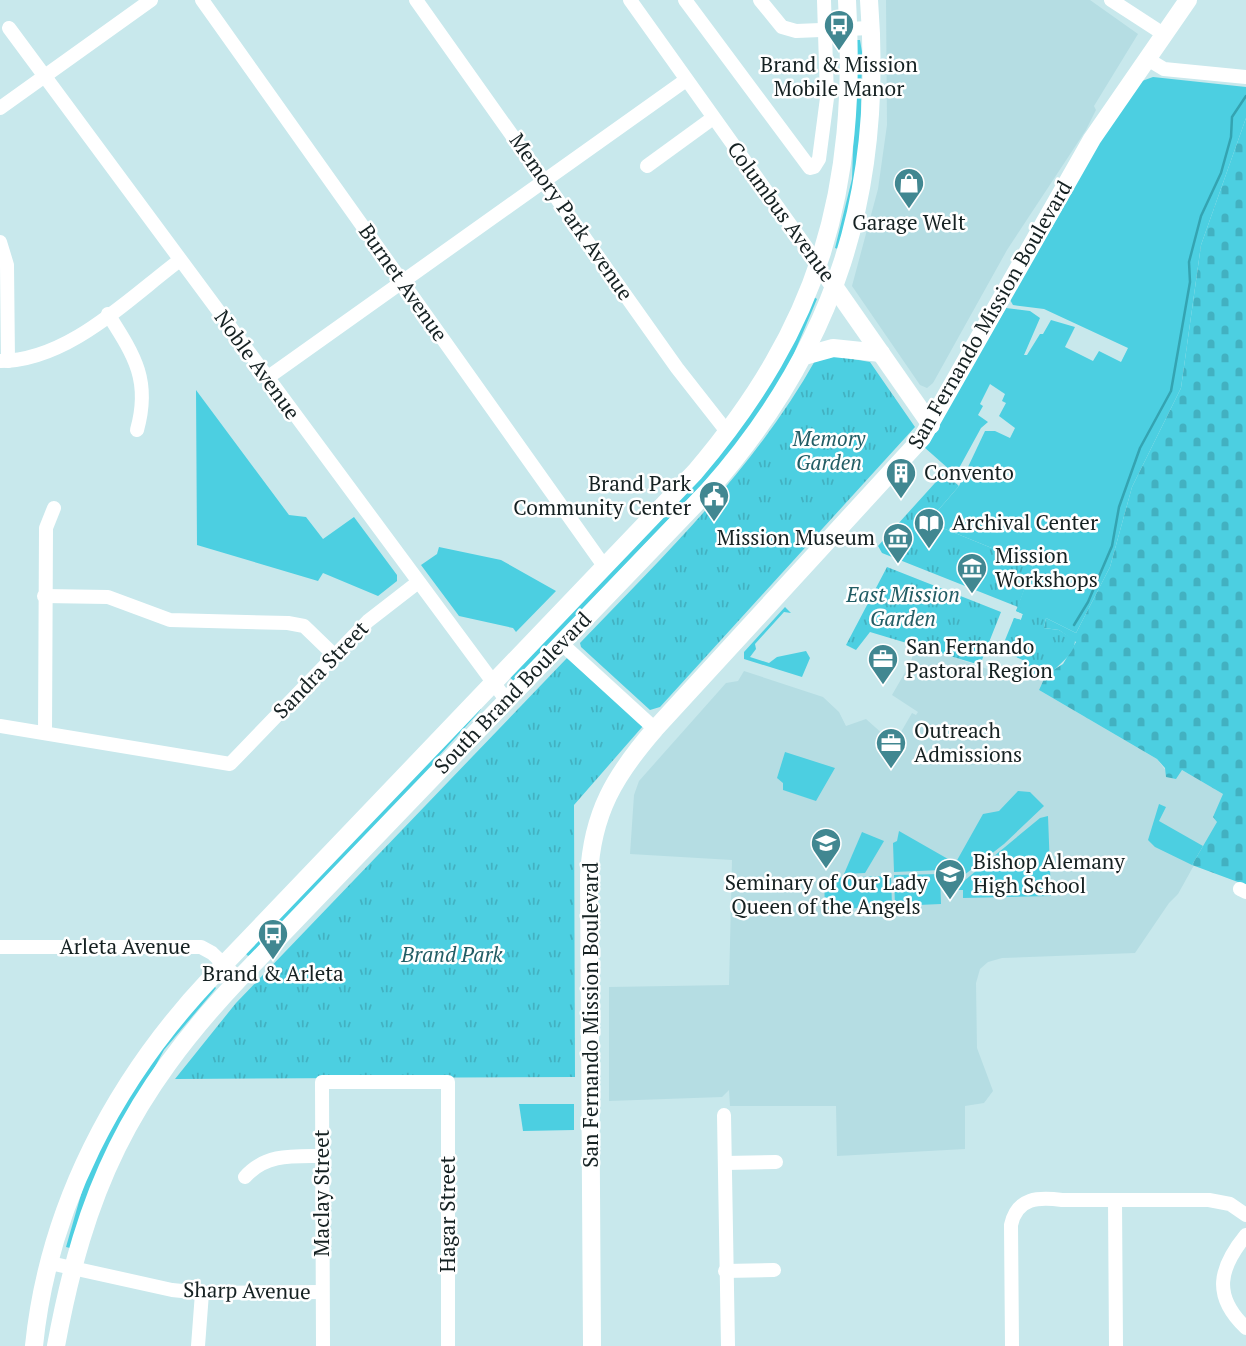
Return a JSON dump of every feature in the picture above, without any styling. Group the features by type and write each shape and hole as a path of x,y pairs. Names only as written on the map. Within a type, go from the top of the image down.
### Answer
{"main road":[{"name":"South Brand Boulevard","path":"34,1346 50,1263 74,1186 97,1135 125,1087 169,1026 676,492 728,433 776,362 804,305 837,203 845,151 847,0"},
{"name":"South Brand Boulevard","path":"56,1346 71,1268 89,1207 126,1128 173,1054 239,979 724,472 774,407 804,356 834,285 856,220 868,152 872,28 869,0"},
{"name":"San Fernando Mission Boulevard","path":"592,1346 590,856 598,820 615,779 655,729 915,448 931,425 1088,146 1114,104 1149,60 1188,0"},
{"name":"Columbus Avenue","path":"819,265 931,425"},
{"path":"909,394 921,398 934,395 962,353 979,337"},
{"path":"804,356 842,348 881,353"}],"street":[{"path":"0,108 151,0"},
{"name":"Burnet Avenue","path":"202,0 604,566"},
{"name":"Memory Park Avenue","path":"416,0 677,368 728,433"},
{"name":"Columbus Avenue","path":"630,0 819,265"},
{"path":"685,0 805,165 814,167 819,159 827,98 827,29 824,0"},
{"path":"760,0 782,27 796,32 872,28"},
{"path":"1111,0 1165,35"},
{"name":"Noble Avenue","path":"9,28 507,701"},
{"path":"1149,60 1164,69 1246,78"},
{"path":"267,378 686,80"},
{"path":"647,166 713,118"},
{"path":"0,242 7,265 4,361 36,358 62,347 180,260"},
{"path":"108,314 139,368 143,409 137,430"},
{"path":"0,726 45,733 46,528 54,508"},
{"name":"Sandra Street","path":"45,733 230,764 368,621 418,583"},
{"path":"44,596 108,597 170,620 288,623 304,626 334,655"},
{"path":"562,644 655,729"},
{"name":"Arleta Avenue","path":"0,947 201,947 225,964 239,979"},
{"name":"Hagar Street","path":"322,1082 448,1082 448,1346"},
{"name":"Maclay Street","path":"322,1082 323,1346"},
{"path":"724,1115 728,1346"},
{"path":"245,1177 259,1164 280,1157 321,1156"},
{"path":"725,1163 776,1162"},
{"path":"1012,1346 1012,1225 1019,1208 1037,1198 1209,1200 1230,1204 1246,1215"},
{"path":"1115,1200 1116,1346"},
{"path":"1246,1235 1227,1262 1222,1284 1232,1313 1246,1328"},
{"name":"Sharp Avenue","path":"50,1263 159,1288 202,1293 322,1292"},
{"path":"725,1271 774,1270"},
{"path":"198,1346 202,1293"}],"shaded area":[{"path":"886,0 1090,0 1138,34 1094,106 1096,110 1086,130 1007,250 933,383 927,388 920,385 852,286 878,189 887,125"},
{"name":"Bishop Alemany High School","path":"915,644 1002,674 1003,671 1021,678 1024,670 1044,679 1039,690 1157,759 1166,771 1182,770 1223,794 1218,822 1178,894 1135,953 1002,958 988,962 980,969 976,983 977,1048 993,1091 984,1103 965,1106 965,1149 837,1156 836,1106 730,1106 729,1090 722,1097 609,1101 609,987 729,985 732,860 630,854 634,795 639,781 726,683 738,681 744,671 823,697 839,712 846,726 866,719 894,744 912,713 916,715 918,712 892,695 911,662"}],"green space":[{"path":"857,40 860,40 862,52 860,166 838,249 835,248 852,179"},
{"path":"1153,77 1246,87 1246,118 1201,245 1181,388 1132,487 1110,567 1076,633 1046,618 1010,633 1014,618 1021,620 1023,614 1016,611 1033,565 928,522 959,486 985,431 995,431 1010,438 1015,428 999,416 1006,403 1002,401 1005,394 990,384 980,404 983,406 978,415 988,422 981,428 958,470 950,470 924,447 1006,308 1030,311 1040,318 1024,355 1027,355 1051,320 1075,327 1065,347 1093,361 1099,351 1121,362 1128,348 1044,309 1013,305 1009,298 1081,169 1142,81"},
{"path":"1246,118 1246,885 1192,865 1217,822 1213,817 1223,794 1182,770 1176,779 1166,777 1165,768 1157,759 1039,690 1044,679 1024,670 1028,658 1032,670 1045,675 1063,664 1076,642 1059,630 1044,628 1046,618 1076,633 1110,567 1132,487 1181,388 1201,245"},
{"path":"814,297 817,299 785,375 730,455 514,681 508,676 675,501"},
{"name":"Memory Garden","path":"830,355 870,362 915,427 660,707 650,710 581,647 580,643 737,473 792,399 816,359"},
{"path":"196,390 289,515 306,517 323,539 354,517 397,575 397,581 378,596 323,573 318,581 197,545"},
{"path":"944,473 959,486 928,522 1033,565 1018,607 882,553 878,546"},
{"path":"439,547 501,560 556,591 516,632 513,628 459,616 421,565 437,554"},
{"name":"East Mission Garden","path":"887,567 1001,612 980,665 870,632 856,650 846,645"},
{"path":"785,607 791,613 784,612 755,644 756,649 750,657 769,663 777,657 806,651 810,658 802,677 744,659 744,652"},
{"path":"1018,607 1046,618 1044,628 1059,630 1075,640 1069,655 1050,675 1032,670 1027,662 1001,650 1014,618 1021,620 1023,614 1016,611"},
{"name":"Brand Park","path":"567,658 643,726 574,805 575,1077 175,1079 236,1003"},
{"path":"479,707 481,709 478,713 437,758 426,775 258,951 248,956 244,952"},
{"path":"785,752 835,768 816,801 783,790 783,783 777,778"},
{"path":"1018,791 1030,792 1044,806 1004,844 950,886 951,871 983,814 999,811"},
{"path":"1159,804 1166,807 1159,821 1203,846 1192,865 1155,847 1148,840"},
{"path":"1048,816 1051,896 963,898 963,890 953,890 1040,818"},
{"path":"899,831 948,859 942,870 894,872 893,843 897,841"},
{"path":"862,832 884,841 865,873 844,874"},
{"path":"940,874 941,904 895,906 894,875"},
{"path":"891,876 892,906 825,910 824,878"},
{"path":"212,984 216,988 164,1050 93,1182 70,1248 66,1247 88,1170 125,1097"},
{"path":"519,1104 574,1104 574,1130 523,1131"}],"waterway":[{"path":"1074,625 1088,602 1112,546 1119,507 1140,448 1171,391 1190,282 1189,262 1201,216 1221,173 1231,137 1232,117 1246,96"}],"place":[{"name":"Brand & Mission Mobile Manor","path":"839,52"},
{"name":"Garage Welt","path":"909,210"},
{"name":"Convento","path":"901,500"},
{"name":"Brand Park Community Center","path":"714,523"},
{"name":"Archival Center","path":"929,550"},
{"name":"Mission Museum","path":"898,565"},
{"name":"Mission Workshops","path":"972,595"},
{"name":"San Fernando Pastoral Region","path":"883,686"},
{"name":"Outreach Admissions","path":"891,770"},
{"name":"Seminary of Our Lady Queen of the Angels","path":"826,870"},
{"name":"Bishop Alemany High School","path":"950,901"},
{"name":"Brand & Arleta","path":"273,961"}]}
